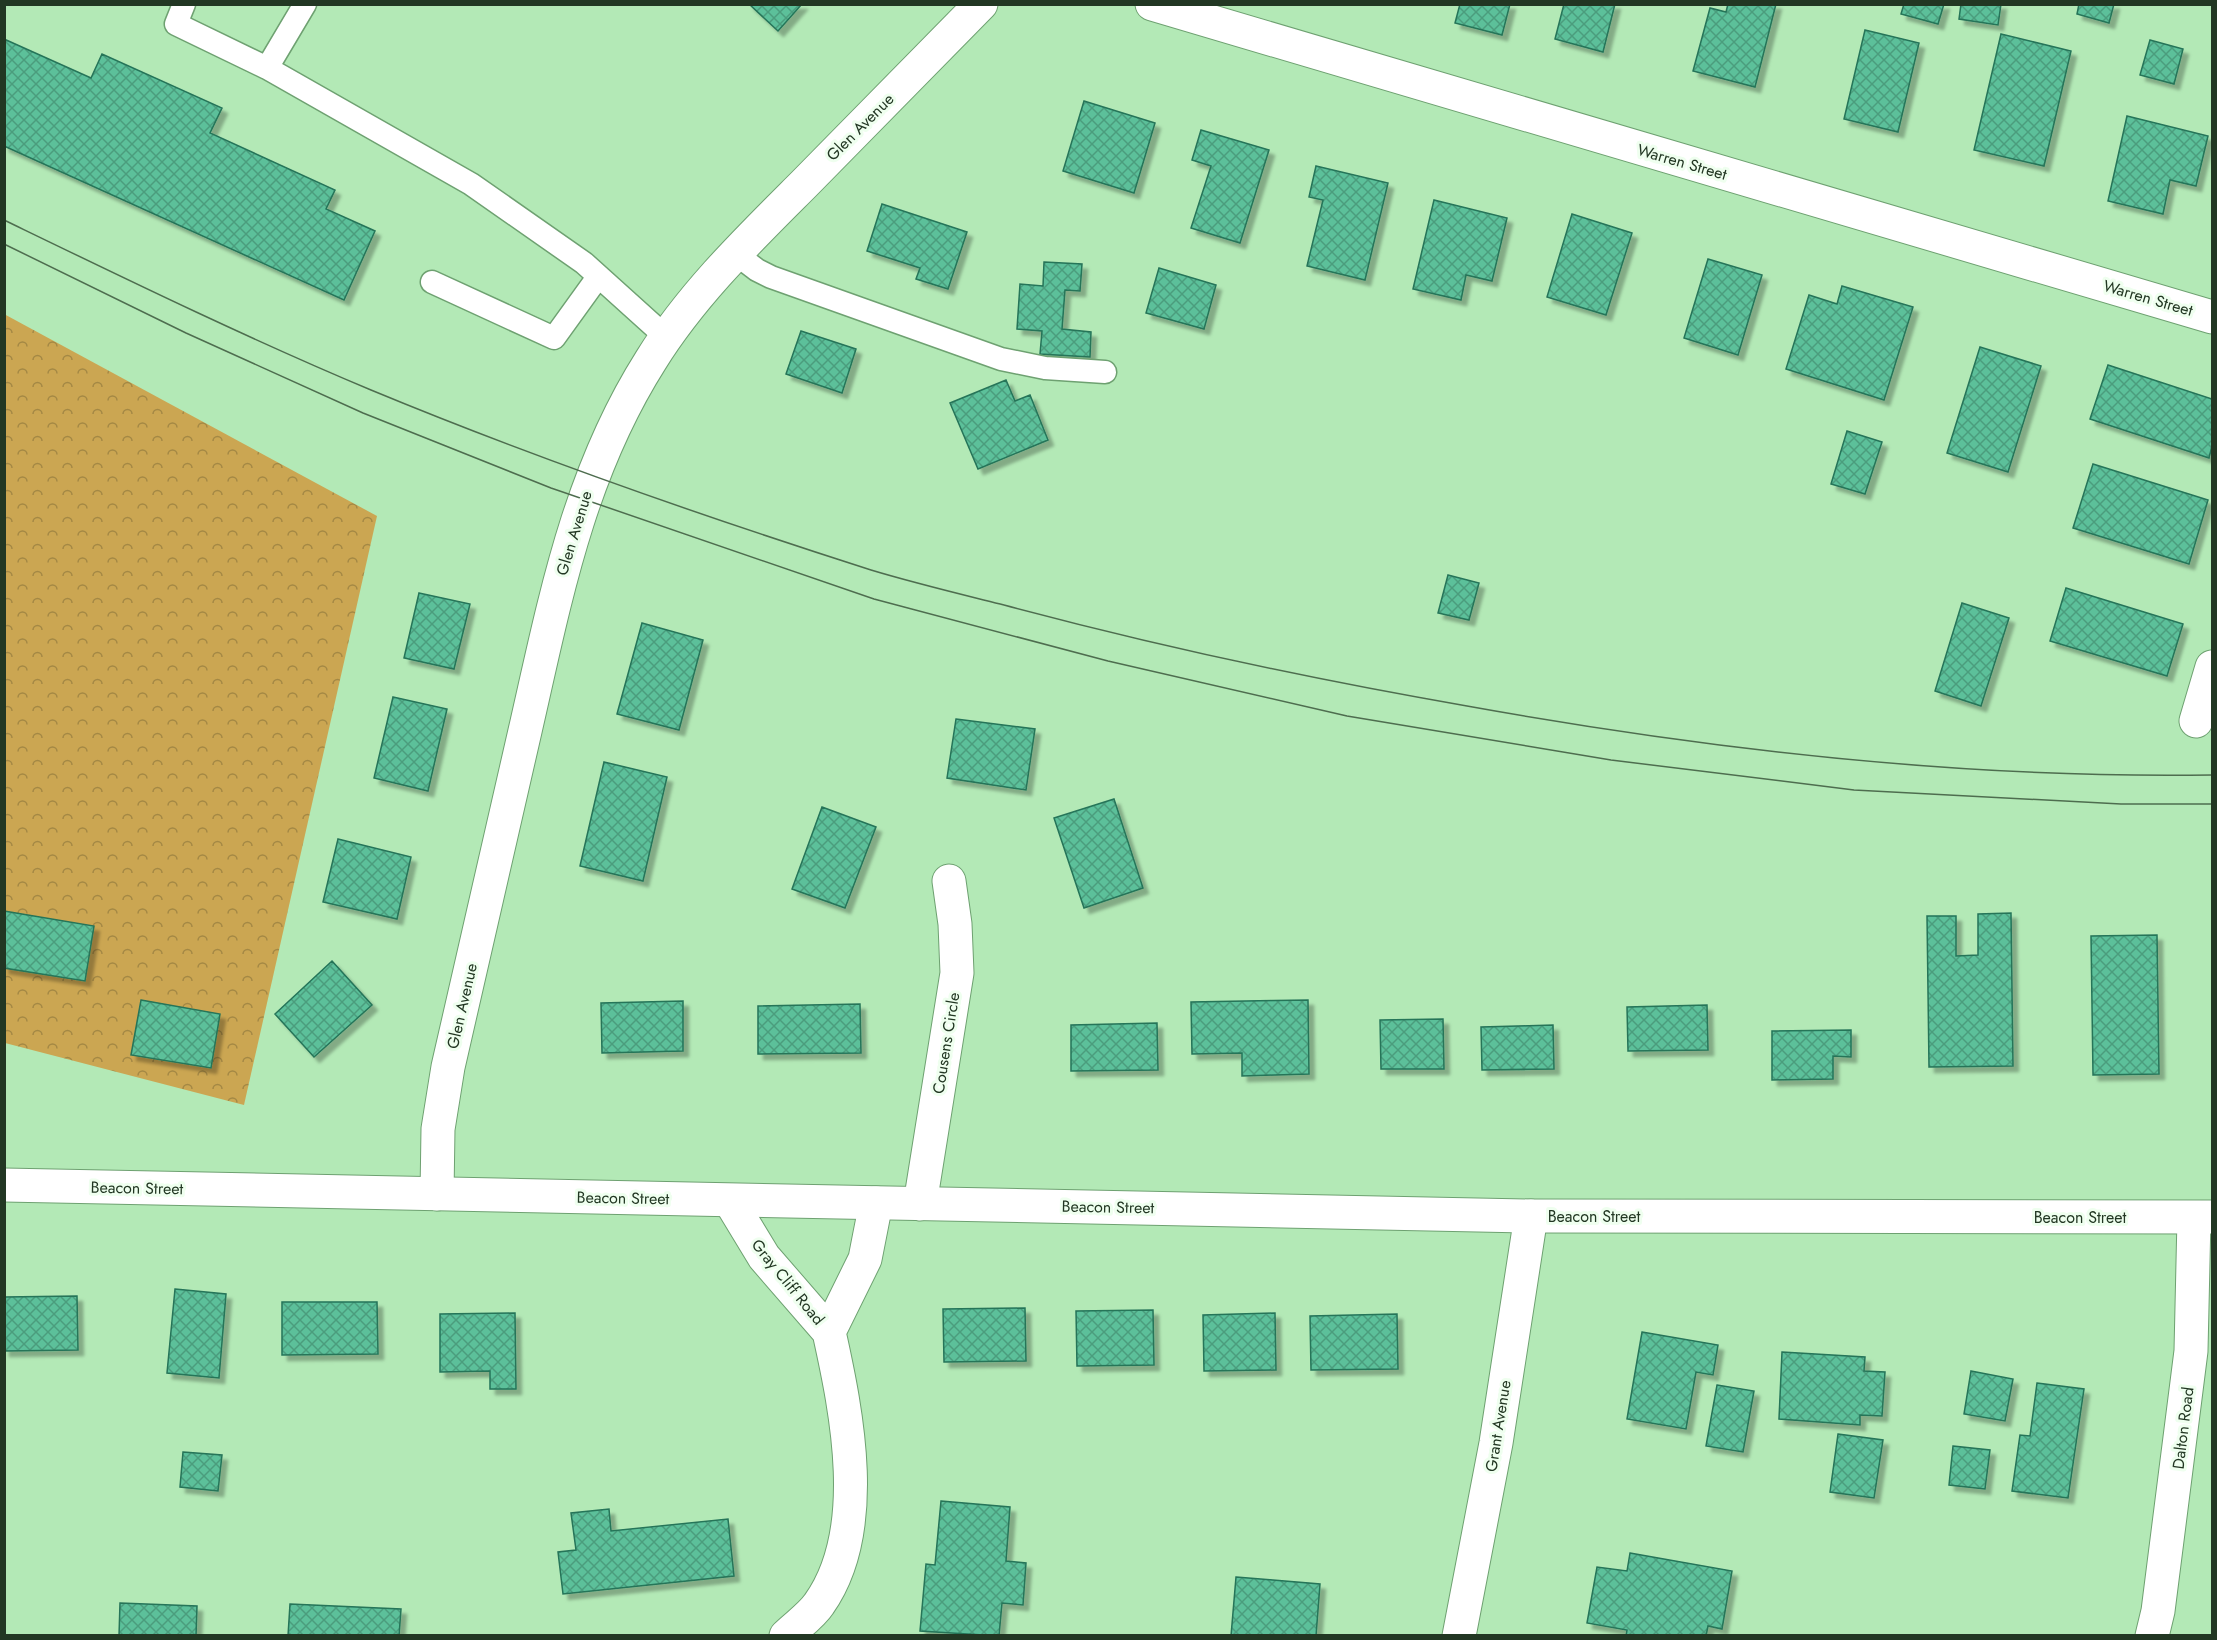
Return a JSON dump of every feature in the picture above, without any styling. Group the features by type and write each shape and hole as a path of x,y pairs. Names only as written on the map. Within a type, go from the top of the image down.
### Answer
{"street":[{"name":"Glen Avenue","path":"437,1194 438,1129 448,1066 567,552 579,510 599,458 632,391 666,337 736,254 981,4"},
{"name":"Warren Street","path":"1152,4 2212,317"},
{"path":"2196,722 2212,667"},
{"name":"Cousens Circle","path":"920,1204 957,973 948,881"},
{"name":"Beacon Street","path":"4,1185 1531,1216 2203,1217"},
{"name":"Gray Cliff Road","path":"729,1201 764,1257 829,1332 844,1399 851,1475 844,1557 819,1605 786,1635"},
{"name":"Gray Cliff Road","path":"829,1332 865,1259 876,1203"},
{"name":"Grant Avenue","path":"1460,1635 1496,1443 1531,1216"},
{"name":"Dalton Road","path":"2151,1635 2160,1600 2191,1351 2203,1217"}],"lane":[{"path":"184,4 176,24 267,68 471,184 584,263 666,337"},
{"path":"267,68 305,4"},
{"path":"736,254 757,270 771,277 984,354 1045,368 1105,372"},
{"path":"432,282 554,338 598,277"}],"green space":[{"path":"4,314 377,516 244,1105 5,1043"}],"building":[{"path":"749,4 802,4 778,31"},
{"path":"1460,4 1510,4 1502,35 1455,23"},
{"path":"1564,4 1615,4 1603,52 1555,39"},
{"path":"1728,4 1776,4 1755,87 1693,71 1710,8 1726,12"},
{"path":"1904,4 1944,4 1938,24 1901,14"},
{"path":"1961,4 2001,4 1998,25 1959,19"},
{"path":"2079,4 2114,4 2109,23 2077,14"},
{"path":"1865,30 1919,43 1898,132 1844,119"},
{"path":"2001,34 2071,51 2044,166 1974,150"},
{"path":"4,39 91,78 102,54 222,108 210,133 335,190 326,209 375,231 344,300 4,146"},
{"path":"2150,40 2183,49 2174,84 2140,75"},
{"path":"1084,101 1155,123 1134,193 1063,171"},
{"path":"2127,116 2208,136 2196,186 2170,180 2163,214 2108,201"},
{"path":"1201,130 1269,150 1240,243 1191,228 1211,166 1192,160"},
{"path":"1316,166 1388,183 1365,280 1307,266 1323,200 1309,197"},
{"path":"1434,200 1507,218 1492,281 1466,275 1461,300 1413,289"},
{"path":"882,204 967,232 948,289 916,279 920,268 867,251"},
{"path":"1572,214 1632,233 1606,315 1547,297"},
{"path":"1708,259 1762,275 1738,355 1684,338"},
{"path":"1044,262 1082,264 1080,291 1065,290 1062,329 1091,332 1090,357 1040,354 1042,331 1017,329 1020,284 1043,286"},
{"path":"1159,268 1216,285 1204,329 1146,313"},
{"path":"1842,286 1913,307 1884,400 1786,369 1809,295 1837,304"},
{"path":"801,331 856,349 842,393 786,374"},
{"path":"1980,347 2041,366 2008,472 1947,453"},
{"path":"2108,365 2212,399 2212,446 2209,458 2090,419"},
{"path":"1006,380 1015,401 1030,395 1048,440 978,469 950,403"},
{"path":"1847,431 1882,442 1865,494 1831,484"},
{"path":"2093,464 2208,500 2189,564 2073,528"},
{"path":"1448,575 1479,583 1469,620 1438,613"},
{"path":"2066,588 2183,624 2167,676 2050,641"},
{"path":"419,593 470,604 454,669 404,658"},
{"path":"1962,603 2009,618 1981,706 1935,691"},
{"path":"642,623 703,640 679,730 617,714"},
{"path":"393,697 447,709 428,791 374,778"},
{"path":"956,719 1035,729 1026,790 947,778"},
{"path":"604,762 667,777 643,881 580,866"},
{"path":"1114,799 1143,888 1084,908 1054,818"},
{"path":"822,807 876,827 845,908 792,889"},
{"path":"338,839 411,857 397,919 323,902"},
{"path":"4,911 94,926 85,981 4,968"},
{"path":"2011,913 2013,1066 1929,1067 1927,916 1956,916 1956,956 1978,955 1978,914"},
{"path":"2157,935 2159,1074 2093,1075 2091,936"},
{"path":"332,961 372,1005 314,1057 275,1014"},
{"path":"141,1000 220,1014 211,1068 131,1055"},
{"path":"1308,1000 1309,1074 1242,1076 1242,1053 1192,1054 1191,1002"},
{"path":"683,1001 683,1051 602,1053 601,1003"},
{"path":"860,1004 861,1053 758,1054 758,1006"},
{"path":"1707,1005 1708,1050 1628,1051 1627,1007"},
{"path":"1443,1019 1444,1069 1381,1069 1380,1020"},
{"path":"1157,1023 1158,1070 1071,1071 1071,1025"},
{"path":"1553,1025 1554,1069 1482,1070 1481,1027"},
{"path":"1851,1030 1851,1057 1833,1056 1833,1079 1772,1080 1772,1031"},
{"path":"175,1289 226,1294 219,1378 167,1373"},
{"path":"77,1296 78,1350 4,1351 4,1297"},
{"path":"282,1302 377,1302 378,1354 282,1355"},
{"path":"1025,1308 1026,1361 944,1362 943,1309"},
{"path":"1153,1310 1154,1365 1077,1366 1076,1311"},
{"path":"515,1313 516,1389 490,1389 490,1371 440,1372 440,1314"},
{"path":"1275,1313 1276,1370 1204,1371 1203,1315"},
{"path":"1397,1314 1398,1369 1311,1370 1310,1316"},
{"path":"1642,1332 1718,1345 1713,1375 1696,1372 1686,1429 1627,1419"},
{"path":"1782,1352 1865,1357 1864,1371 1885,1372 1882,1416 1860,1415 1860,1425 1779,1419"},
{"path":"1971,1371 2013,1379 2005,1421 1964,1414"},
{"path":"2037,1383 2084,1389 2068,1498 2012,1491 2020,1435 2030,1436"},
{"path":"1717,1385 1754,1391 1743,1452 1706,1446"},
{"path":"1838,1434 1883,1440 1874,1498 1830,1492"},
{"path":"1953,1446 1990,1450 1985,1489 1949,1485"},
{"path":"183,1452 222,1455 218,1491 180,1487"},
{"path":"941,1501 1010,1507 1006,1561 1026,1563 1023,1605 1002,1603 999,1636 920,1631 926,1564 935,1565"},
{"path":"609,1509 611,1531 728,1519 734,1576 563,1594 558,1552 576,1550 571,1513"},
{"path":"1630,1553 1732,1571 1722,1629 1708,1626 1706,1636 1626,1636 1627,1630 1587,1623 1597,1567 1627,1571"},
{"path":"1236,1577 1320,1584 1316,1636 1231,1636"},
{"path":"120,1603 197,1606 196,1636 119,1636"},
{"path":"290,1604 401,1609 399,1636 288,1636"}],"tram line":[{"path":"4,220 278,350 371,390 557,463 745,529 871,570 1061,620 1234,661 1350,685 1652,736 1931,767 2119,775 2212,775"},
{"path":"4,244 186,333 363,413 551,488 874,599 1108,661 1347,716 1611,760 1854,790 2121,804 2212,804"}]}
